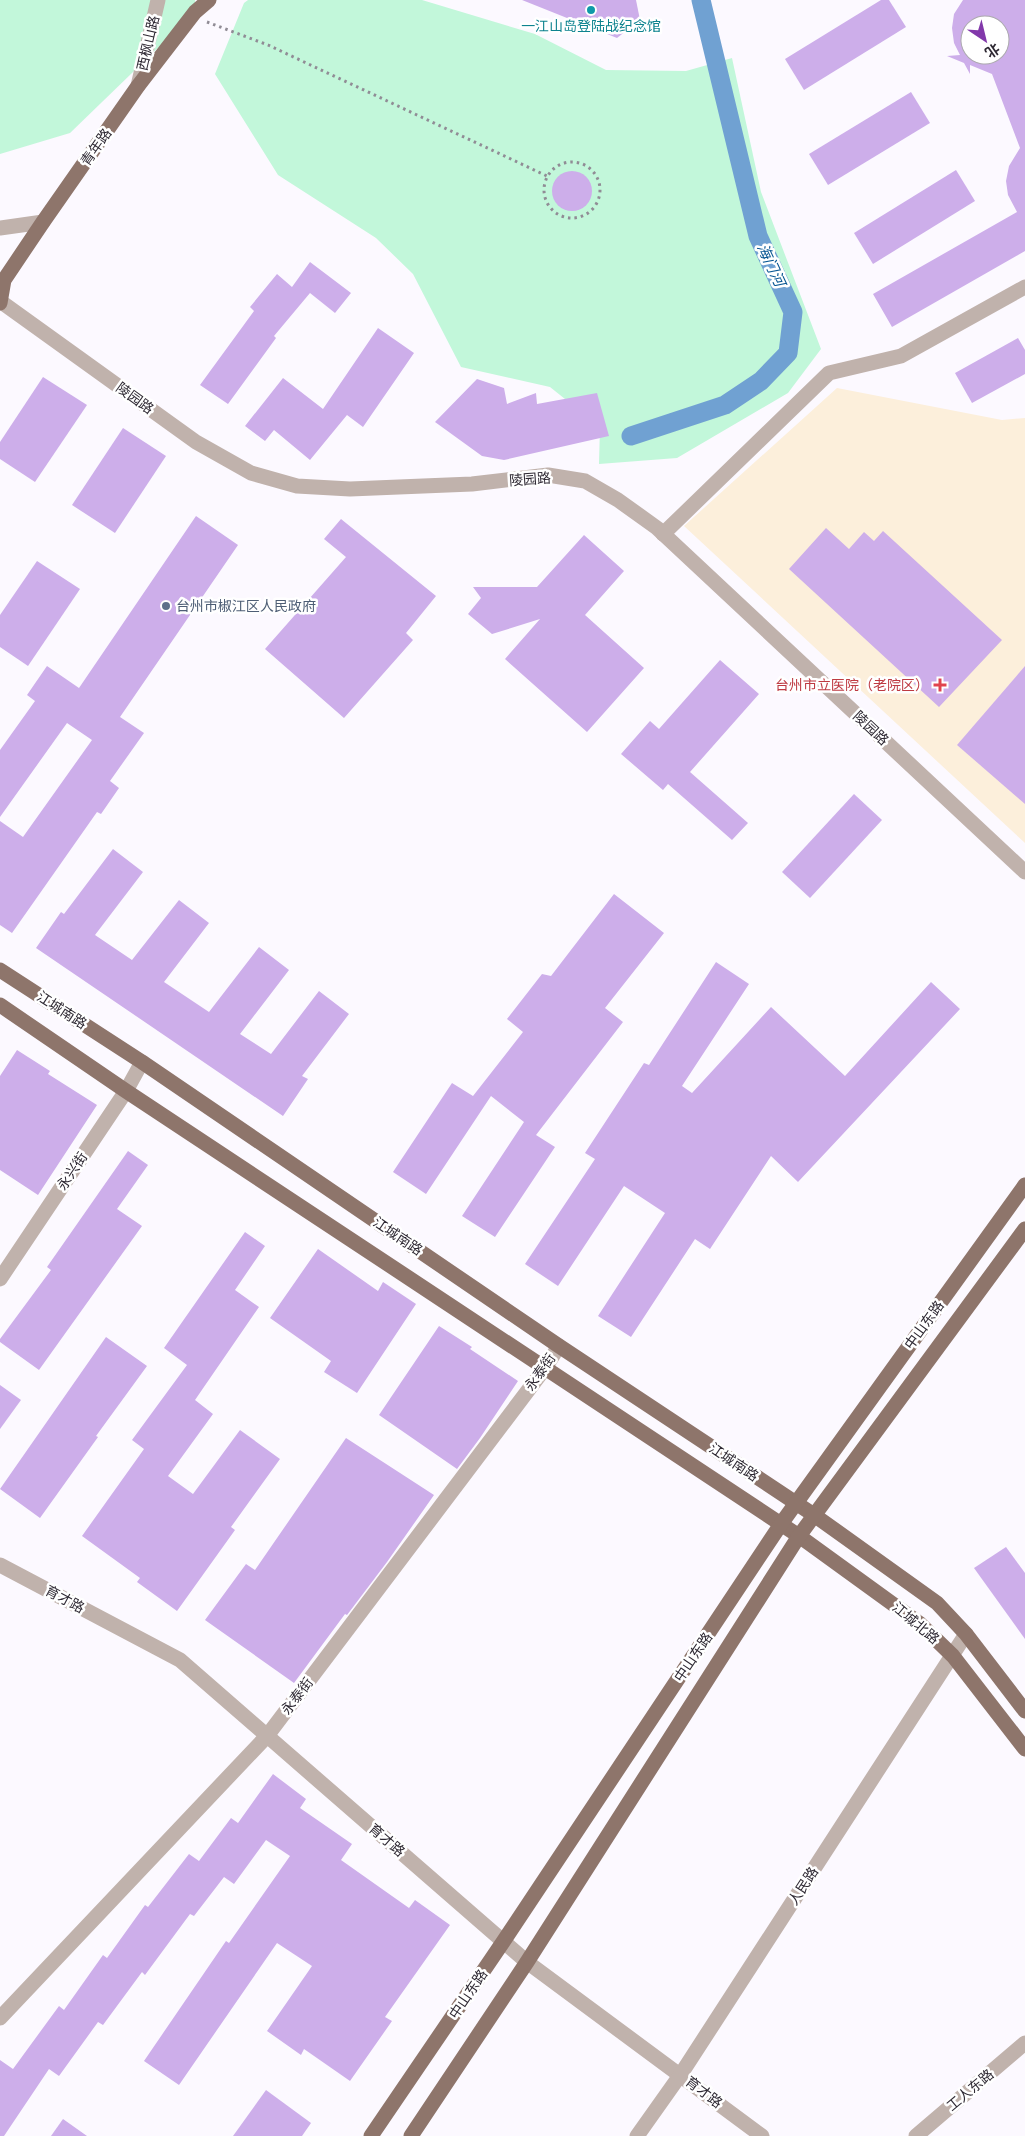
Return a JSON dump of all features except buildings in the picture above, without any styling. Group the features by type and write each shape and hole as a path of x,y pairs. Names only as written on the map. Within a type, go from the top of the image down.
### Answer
{"main road":[{"name":"青年路","path":"0,302 2,281 138,86 195,12 209,0"},
{"name":"江城南路","path":"0,970 142,1062 559,1346 796,1503"},
{"name":"江城南路","path":"0,1005 126,1091 781,1524"},
{"name":"中山东路","path":"370,2136 503,1942 781,1524 1025,1185"},
{"name":"中山东路","path":"411,2136 527,1962 799,1536 1025,1229"},
{"name":"江城北路","path":"796,1503 937,1604 966,1634 1025,1711"},
{"name":"江城北路","path":"781,1524 919,1623 953,1656 1025,1749"}],"street":[{"name":"西枫山路","path":"138,86 158,0"},
{"path":"0,228 44,222"},
{"path":"663,534 829,374 901,356 1025,287"},
{"name":"陵园路","path":"0,302 196,442 251,473 297,486 350,489 472,484 548,475 585,481 618,500 663,534 1025,872"},
{"name":"永兴街","path":"0,1279 126,1091 142,1062"},
{"name":"永泰街","path":"0,2018 267,1736 545,1368 559,1346"},
{"name":"育才路","path":"0,1564 180,1660 527,1962 762,2136"},
{"name":"人民路","path":"637,2136 680,2074 966,1634"},
{"name":"工人东路","path":"916,2136 1025,2043"}],"path":[{"path":"203,21 268,45 547,176"},
{"path":"563,163 582,164 597,176 600,185 598,204 584,216 574,219 556,215 545,201 543,192 547,176 554,168 563,163"}],"shaded area":[{"name":"台州市立医院（老院区）","path":"837,388 1002,420 1025,418 1025,843 684,526"}],"green space":[{"path":"0,0 195,0 195,12 70,133 0,154"},
{"path":"248,0 422,0 535,34 606,70 686,71 732,58 761,192 821,349 788,393 677,458 599,464 600,427 550,387 461,367 413,274 376,238 278,175 215,74 244,3"}],"waterway":[{"name":"海门河","path":"631,436 725,405 761,381 788,353 793,312 758,236 701,0"}],"place":[{"name":"一江山岛登陆战纪念馆","path":"591,10"},
{"name":"台州市椒江区人民政府","path":"166,606"},
{"name":"台州市立医院（老院区）","path":"940,685"}]}
